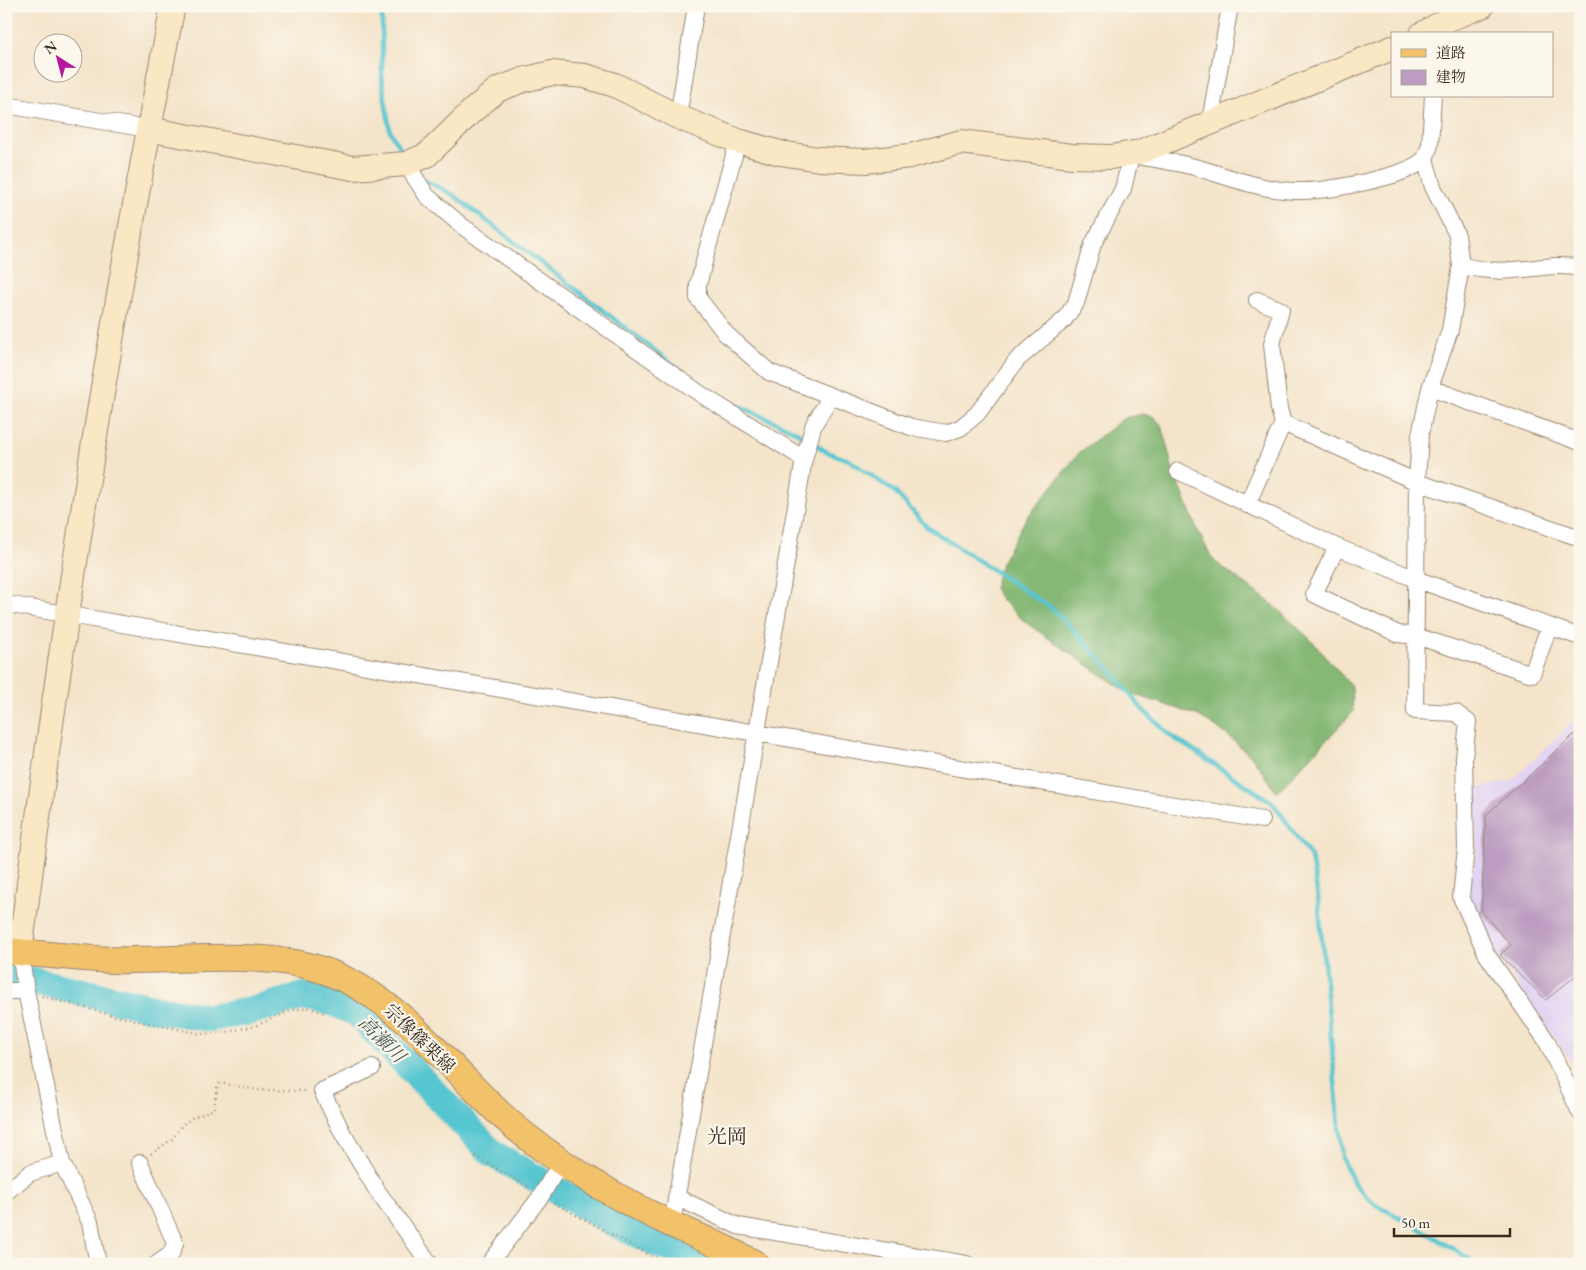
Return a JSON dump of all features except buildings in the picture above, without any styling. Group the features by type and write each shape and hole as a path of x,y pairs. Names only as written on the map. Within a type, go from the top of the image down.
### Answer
{"main road":[{"name":"宗像篠栗線","path":"16,956 112,960 258,959 296,964 327,972 365,990 389,1006 412,1025 438,1054 524,1135 561,1162 615,1195 672,1224 726,1247 756,1264"}],"street":[{"path":"98,1264 90,1222 62,1163 25,988 16,956 50,722 148,129 173,6"},
{"path":"678,117 696,6"},
{"path":"1210,122 1230,6"},
{"path":"1426,32 1449,19 1482,6"},
{"path":"6,104 353,168 406,164 427,155 472,111 497,90 523,80 552,73 585,76 615,85 678,117 738,141 780,153 818,159 865,160 910,156 961,142 1072,156 1111,157 1131,155 1391,48"},
{"path":"1433,98 1430,145 1426,159 1433,187 1457,235 1461,266 1450,330 1430,388 1420,435 1417,482 1418,580 1415,711 1456,714 1468,722 1464,758 1466,848 1460,897 1487,956 1546,1040 1580,1112"},
{"path":"738,141 698,285 698,298 726,334 769,372 911,427 931,432 946,433 960,428 977,414 1017,360 1064,320 1076,303 1093,244 1123,189 1131,155"},
{"path":"1131,155 1196,168 1248,184 1302,191 1344,187 1388,176 1413,168 1426,159"},
{"path":"406,164 427,196 462,226 702,396 804,459"},
{"path":"1461,266 1480,269 1512,270 1557,265 1580,268"},
{"path":"1247,505 1283,423 1279,409 1272,344 1281,310 1257,300"},
{"path":"1430,388 1580,442"},
{"path":"672,1224 804,459 814,424 831,396"},
{"path":"1283,423 1417,482 1580,538"},
{"path":"1178,471 1337,547 1418,580 1580,637"},
{"path":"1337,547 1314,594 1398,634 1416,636 1532,674 1548,627"},
{"path":"6,604 1262,820"},
{"path":"6,992 25,988"},
{"path":"372,1068 322,1091 378,1192 430,1264"},
{"path":"489,1264 541,1196 561,1162"},
{"path":"6,1192 30,1173 62,1163"},
{"path":"140,1163 176,1243 171,1254 157,1264"},
{"path":"676,1198 738,1226 966,1264"}],"path":[{"path":"25,988 111,1015 201,1034 227,1032 255,1026 292,1010 309,1008 325,1013"},
{"path":"140,1163 172,1139 182,1125 192,1118 214,1109 217,1088 220,1084 257,1090 322,1091"},
{"path":"476,1156 541,1196 667,1264"}],"shaded area":[{"path":"1580,715 1580,1074 1496,954 1467,893 1477,852 1474,788 1512,781"}],"green space":[{"path":"1143,414 1154,417 1162,426 1172,467 1197,529 1210,555 1218,564 1272,604 1313,642 1352,687 1353,712 1277,792 1252,757 1226,734 1199,716 1127,692 1025,622 1001,599 994,588 1001,563 1026,519 1079,453 1124,418"}],"waterway":[{"path":"382,6 382,80 390,131 404,156"},
{"path":"424,180 452,194 688,376"},
{"path":"715,395 793,430 827,452 849,460 895,492 927,527 1053,609 1106,665 1143,710 1171,736 1273,803 1311,857 1318,897 1342,1158 1355,1185 1374,1204 1418,1227 1477,1264"},
{"name":"高瀬川","path":"6,975 157,1009 210,1018 251,1011 304,996 332,1002 357,1013 493,1154 620,1226 703,1264"}],"district":[{"name":"光岡","path":"727,1136"}]}
